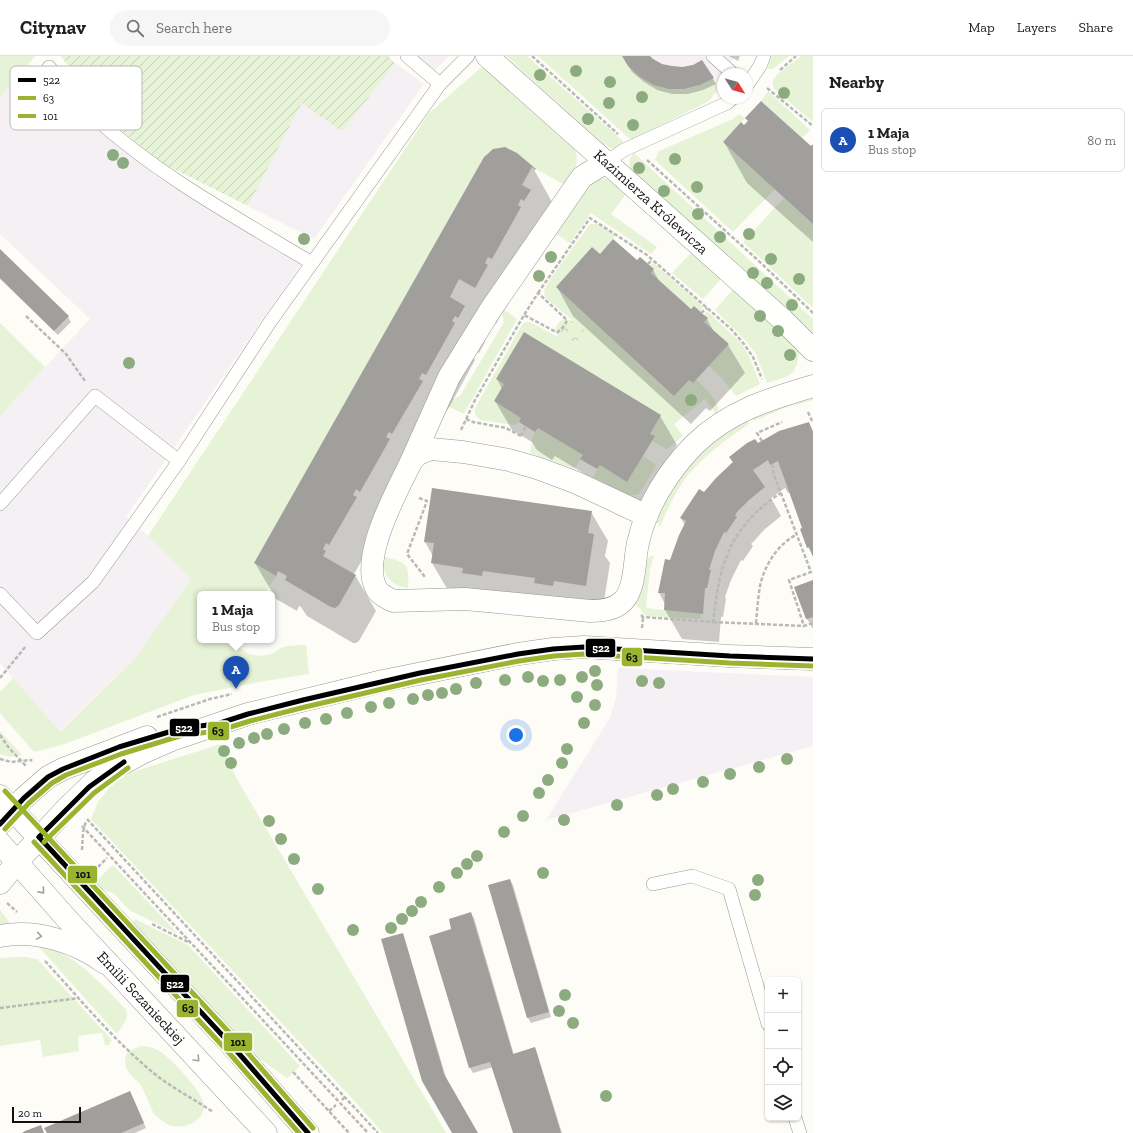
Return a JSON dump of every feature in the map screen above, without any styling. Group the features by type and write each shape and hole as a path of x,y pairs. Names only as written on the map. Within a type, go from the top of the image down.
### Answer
{"street":[{"name":"Kazimierza Królewicza","path":"487,56 783,320 813,350"},
{"path":"606,162 582,177 491,309 449,377 384,521 372,563 373,577 376,588 383,596 393,601 465,599 590,611 605,611 616,606 624,600 631,586 638,542 647,516 663,484 695,444 734,415 756,404 813,386"},
{"path":"411,462 418,454 431,449 463,452 509,460 537,468 573,482 647,516"},
{"path":"1,891 17,862 39,837 77,797 95,781 114,768 153,748 217,724 277,706 376,682 553,649 584,647 813,659"},
{"path":"217,724 182,728 162,733 125,745 63,769 41,782 4,810 39,837 235,1049 308,1133"},
{"name":"Emilii Sczanieckiej","path":"0,844 114,970 266,1133"},
{"path":"0,936 29,935 60,940 89,952 114,970"}],"lane":[{"path":"406,56 440,84"},
{"path":"0,594 37,633 93,582 179,461 270,322 312,263 440,84 468,56"},
{"path":"712,56 726,68"},
{"path":"753,76 760,66 764,56"},
{"path":"606,162 633,147 727,104"},
{"path":"110,130 142,157 202,197 312,263"},
{"path":"0,504 95,396 179,461"},
{"path":"653,884 692,876 729,889 765,1014"},
{"path":"796,1121 800,1133"}],"path":[{"path":"532,56 762,263 813,313"},
{"path":"460,432 475,400 524,316 538,293 590,218 622,238 652,260 744,344 753,357 771,399"},
{"path":"648,264 652,260"},
{"path":"524,316 556,332 558,332 565,325 566,319 538,293"},
{"path":"701,312 706,308"},
{"path":"26,316 66,354 95,396"},
{"path":"802,414 813,411"},
{"path":"808,412 813,423"},
{"path":"466,419 473,422 506,428 522,436"},
{"path":"762,441 757,433 785,420"},
{"path":"772,464 774,475 810,572 789,580 804,626"},
{"path":"713,622 721,574 726,557 733,542 754,513 768,501 781,493"},
{"path":"412,496 427,501 407,554 425,578"},
{"path":"756,623 760,586 764,573 772,558 783,544 788,539 796,535"},
{"path":"627,595 637,611 643,617 804,626 813,622"},
{"path":"0,678 37,633"},
{"path":"0,759 11,762 31,760 36,764"},
{"path":"82,856 84,828 89,814"},
{"path":"83,815 114,852 378,1133"},
{"path":"80,824 368,1133"},
{"path":"93,872 107,858"},
{"path":"1,891 20,914"},
{"path":"43,958 118,1040 156,1075 217,1114"},
{"path":"0,1008 79,998"},
{"path":"294,1072 349,1133"},
{"path":"342,1100 345,1097"},
{"path":"329,1111 336,1105"}],"shaded area":[{"path":"417,56 449,56 435,70"},
{"path":"622,56 735,56 726,68 717,68 717,76 714,78 700,85 684,89 669,89 654,85 640,77 628,66"},
{"path":"395,63 424,84 314,239 248,206 302,102 342,132"},
{"path":"10,86 10,130 102,130 154,174 301,264 126,517 148,536 191,579 137,656 59,732 0,663 0,416 90,319 0,234 0,97"},
{"path":"618,668 813,677 813,746 546,820 610,718 616,698"}],"green space":[{"path":"0,56 35,56 26,66 10,66 10,85 0,97"},
{"path":"61,56 388,56 395,63 342,132 302,103 248,206 160,162 121,130 142,130 142,66 68,66"},
{"path":"506,56 527,56 624,142 613,149 602,143"},
{"path":"538,56 622,56 627,64 649,82 666,88 685,89 714,78 717,90 709,101 631,140"},
{"path":"772,56 789,56 773,69 767,69"},
{"path":"801,56 813,56 813,122 774,89 773,85 773,80 776,76"},
{"path":"483,66 575,148 577,159 576,164 565,185 536,169 510,149 496,149 489,152 484,157 254,563 276,576 266,591 197,591 197,643 234,643 245,652 261,656 273,653 286,646 306,645 309,674 194,695 62,745 34,752 0,713 0,692 13,678 60,732 137,656 191,579 148,536 429,113"},
{"path":"768,91 810,130 802,138 761,101"},
{"path":"739,114 745,118 723,142 775,189 733,232 655,160 659,151 733,119"},
{"path":"634,153 813,319 813,335 791,313 631,170 630,161"},
{"path":"597,178 610,180 625,195 611,214 657,247 651,254 591,213 570,243 555,233 592,180"},
{"path":"784,198 813,224 813,308 743,242"},
{"path":"590,224 597,224 616,235 600,254 592,247 556,287 674,395 689,380 693,383 696,379 712,396 718,406 716,414 705,399 674,424 683,436 667,449 652,441 655,436 650,434 661,415 524,332 496,379 504,384 494,401 521,418 519,422 514,425 480,420 475,415 475,408 523,323 530,322 560,338 573,321 545,297 544,290"},
{"path":"691,253 721,279 703,299 672,273"},
{"path":"653,263 704,307 700,311 694,306 691,309 651,273 654,269 650,266"},
{"path":"734,288 799,350 796,366 791,374 767,383 756,354 746,341 715,310"},
{"path":"503,309 517,319 464,414 447,406 450,400 460,396 504,322 501,311"},
{"path":"707,311 741,343 750,358 760,384 736,396 721,377 709,366 729,344 704,322 707,318 704,315"},
{"path":"564,319 568,319 576,323 586,332 588,339 582,347 571,345 560,339 556,329 558,324"},
{"path":"0,323 45,367 0,416"},
{"path":"813,395 813,400 784,408 754,421 752,417"},
{"path":"746,419 749,424 713,450 689,474 682,483 667,510 660,527 657,522 664,502 677,480 710,443"},
{"path":"538,428 583,455 574,469 530,453 533,436"},
{"path":"643,456 656,466 637,495 629,495 593,477 600,465 627,482"},
{"path":"654,555 650,569 646,608 701,614 700,619 647,616 634,602 643,586 648,558"},
{"path":"385,557 403,563 406,566 408,574 408,588 392,582 385,574"},
{"path":"0,731 22,755 10,757 0,754"},
{"path":"221,744 238,781 446,1133 381,1133 382,1132 360,1107 91,819 98,802 109,788 132,772"},
{"path":"113,865 178,934 133,912 126,907 115,894 101,889 95,882"},
{"path":"0,910 13,927 0,928"},
{"path":"135,919 188,945 300,1066 287,1078 250,1052 132,923"},
{"path":"39,947 56,951 75,962 125,1008 127,1012 126,1019 117,1034"},
{"path":"15,957 37,959 112,1040 109,1045 105,1045 102,1033 78,1036 79,1051 43,1057 40,1040 0,1046 0,958"},
{"path":"141,1046 156,1049 161,1052 193,1085 204,1105 201,1116 197,1120 187,1125 175,1126 169,1125 154,1114 141,1085 126,1068 125,1060 127,1053"}],"building":[{"path":"622,56 650,56 662,64 682,67 693,65 702,60 714,78 700,85 684,89 669,89 654,85 640,77 628,66"},
{"path":"761,101 811,146 813,144 813,224 723,142 741,122 744,125 748,121 745,118"},
{"path":"505,147 517,153 536,169 535,170 532,167 522,185 531,190 524,201 521,199 518,205 521,207 492,259 488,257 485,263 488,265 475,288 459,279 450,297 465,306 458,318 455,316 452,321 455,323 426,375 422,373 419,379 423,381 392,434 389,432 386,437 390,439 360,492 356,489 353,495 357,497 329,545 326,543 323,549 326,551 323,556 356,575 339,605 335,608 331,607 285,580 287,576 278,571 276,576 254,563 484,157 493,149"},
{"path":"613,239 637,260 640,257 654,269 651,273 691,309 694,306 708,318 704,322 729,344 693,383 689,380 674,396 556,287 592,247 600,254"},
{"path":"0,249 69,316 54,331 0,278"},
{"path":"524,332 661,415 650,434 655,436 627,482 600,465 597,469 580,459 583,455 538,428 535,432 519,422 521,418 494,401 504,384 496,379"},
{"path":"809,422 813,432 813,557 809,547 807,548 800,529 802,528 778,461 770,465 768,460 753,470 765,487 737,512 735,516 737,517 726,533 724,532 715,551 709,570 711,570 707,588 705,588 703,614 664,610 665,593 658,593 665,559 670,560 686,521 680,518 699,489 704,492 733,462 729,457 747,443 755,439 758,443 779,431"},
{"path":"432,488 592,511 588,533 594,534 586,586 554,581 553,586 534,583 535,578 483,571 482,576 462,573 463,568 431,563 434,543 424,542"},
{"path":"813,580 813,617 806,619 794,587"},
{"path":"510,879 549,1012 527,1018 488,885"},
{"path":"471,912 513,1054 535,1047 561,1133 513,1133 490,1062 469,1068 429,936 451,929 449,919"},
{"path":"403,933 444,1074 478,1133 452,1133 422,1081 381,939"},
{"path":"130,1091 144,1123 121,1133 47,1133 44,1128"},
{"path":"41,1125 44,1133 22,1133 25,1131"}],"transit line":[{"name":"522","path":"0,824 24,798 48,777 63,769 119,747 182,728 217,724 248,714 303,700 420,673 518,654 553,649 584,647 730,656 813,659"},
{"name":"63","path":"5,829 29,803 52,783 66,775 121,754 183,735 218,731 305,707 421,680 519,661 554,656 584,654 730,663 813,666"},
{"name":"522","path":"39,837 89,787 124,762"},
{"name":"63","path":"44,842 94,793 128,768"},
{"name":"101","path":"5,791 240,1044 313,1128"},
{"name":"522","path":"39,837 235,1049 308,1133"},
{"name":"63","path":"34,842 230,1054 299,1133"}],"place":[{"name":"1 Maja","path":"236,689"}]}
